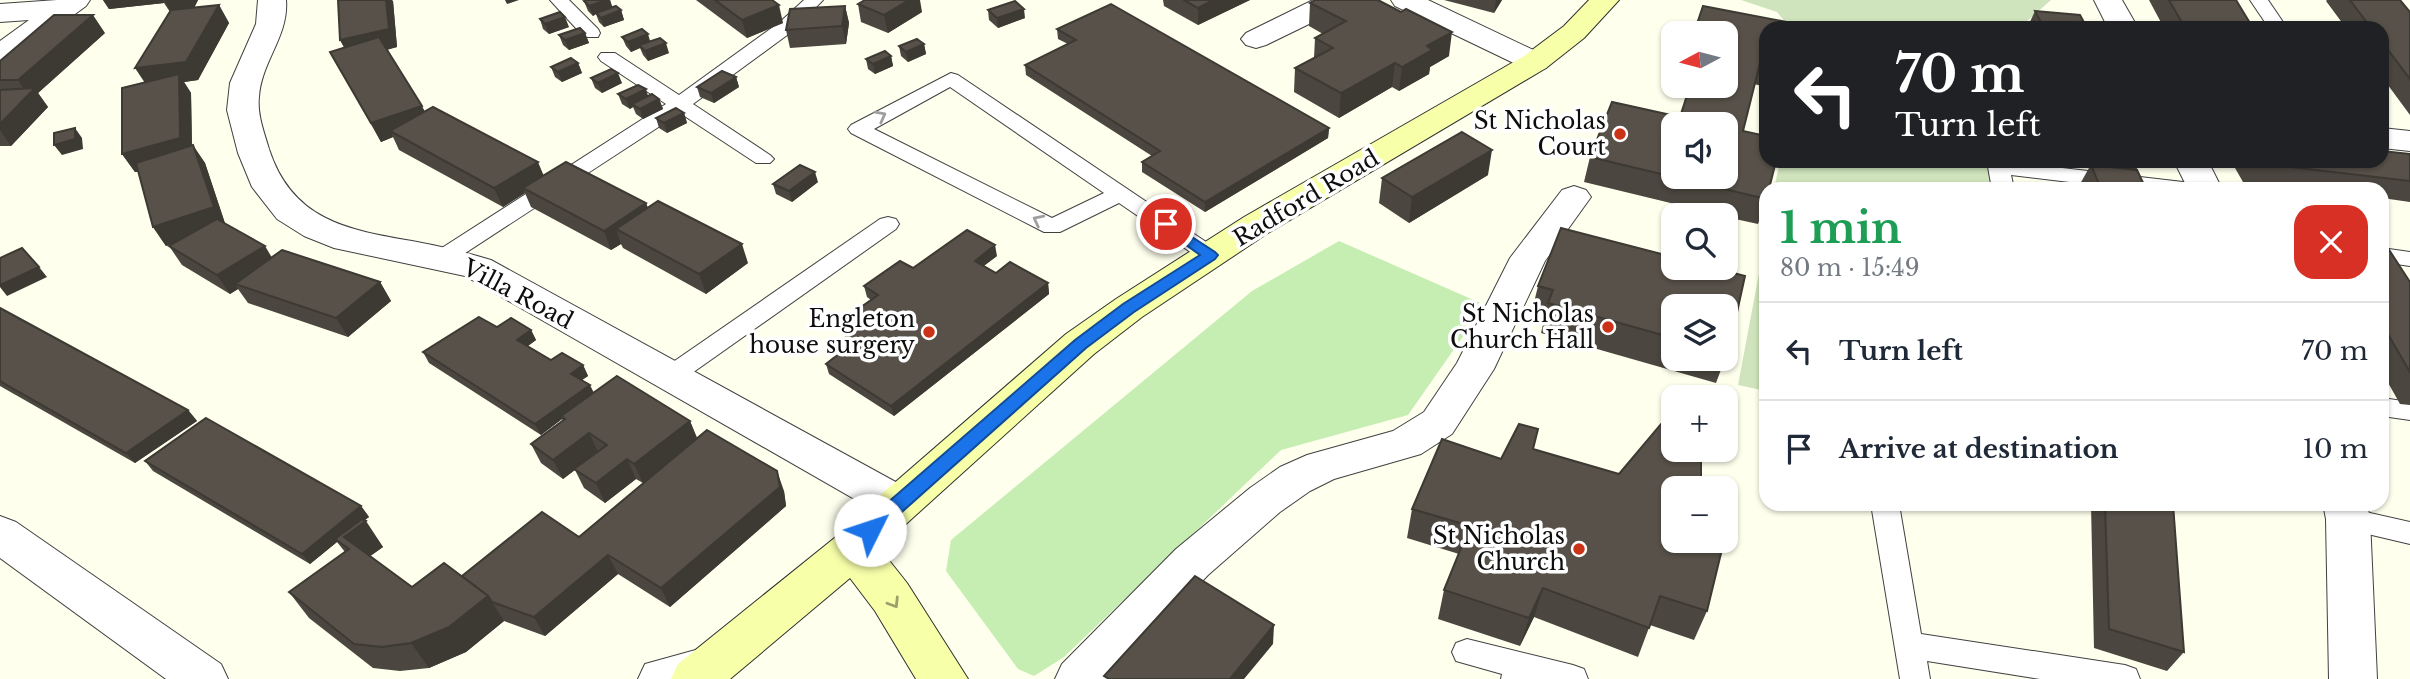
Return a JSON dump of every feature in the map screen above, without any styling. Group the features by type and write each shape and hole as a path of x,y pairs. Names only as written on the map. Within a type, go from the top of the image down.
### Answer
{"main road":[{"name":"Radford Road","path":"703,673 853,549 899,504 1080,344 1210,255 1535,62 1574,32 1605,0"},
{"path":"853,549 891,597 915,639 944,679"}],"street":[{"name":"Villa Road","path":"272,0 271,27 247,73 243,113 258,166 268,186 295,216 334,238 442,258 478,268 899,504"},
{"path":"1256,39 1335,0"},
{"path":"1405,0 1535,62"},
{"path":"2108,0 2119,21"},
{"path":"0,13 68,5"},
{"path":"0,55 68,5"},
{"path":"2389,139 2410,141"},
{"path":"1079,679 1192,562 1265,500 1295,479 1322,466 1406,443 1438,424 1474,369 1528,258 1566,239 1574,197"},
{"path":"2346,512 2353,679"},
{"path":"0,534 204,679"},
{"path":"662,679 703,673"}],"lane":[{"path":"559,0 591,33"},
{"path":"442,258 680,104 788,26 814,0"},
{"path":"2259,0 2272,21"},
{"path":"608,57 763,159"},
{"path":"1122,193 1052,227 858,129 951,79 1122,193 1210,255"},
{"path":"2028,168 2131,182"},
{"path":"669,377 888,224"},
{"path":"2389,256 2410,259"},
{"path":"2389,408 2410,411"},
{"path":"1886,511 1915,679"},
{"path":"2346,512 2410,533"},
{"path":"1908,645 2125,679"},
{"path":"1467,652 1518,672 1573,679"}],"green space":[{"path":"1741,0 2051,0 2027,21 1784,21 1777,12"},
{"path":"1778,168 1994,168 1997,182 1776,182"},
{"path":"1339,241 1485,305 1408,415 1281,450 1064,657 1034,676 1018,669 946,571 951,540 1252,291"},
{"path":"1759,273 1759,390 1738,385"}],"building":[{"path":"338,0 386,0 389,29 340,40"},
{"path":"607,0 589,6 584,1"},
{"path":"715,0 772,0 779,5 742,20"},
{"path":"865,0 909,0 884,15 858,4"},
{"path":"1184,0 1213,0 1198,8"},
{"path":"1315,0 1378,0 1401,12 1406,9 1452,32 1427,46 1432,50 1402,67 1395,63 1341,93 1295,68 1333,48 1315,38 1346,21 1310,3"},
{"path":"2169,0 2236,0 2249,21 2181,21"},
{"path":"2350,0 2400,0 2410,12 2410,79 2389,51 2389,21 2366,21"},
{"path":"1015,1 1024,9 997,18 988,10"},
{"path":"1111,4 1329,128 1205,202 1142,162 1160,151 1025,65 1076,40 1057,29"},
{"path":"219,5 186,62 135,68 171,10"},
{"path":"616,6 621,10 601,18 596,13"},
{"path":"845,6 842,26 786,30 790,9"},
{"path":"1703,6 1781,21 1759,21 1759,67 1743,131 1759,134 1759,168 1774,168 1771,182 1759,182 1759,197 1724,189 1738,189 1738,112 1682,112 1686,98 1738,98 1738,21 1698,21"},
{"path":"2035,11 2080,15 2083,21 2040,21"},
{"path":"560,12 565,17 545,24 540,19"},
{"path":"54,15 93,15 18,80 0,80 0,61"},
{"path":"580,28 585,33 565,40 559,35"},
{"path":"642,29 648,34 628,42 622,37"},
{"path":"379,37 422,106 371,123 330,52"},
{"path":"660,38 666,43 645,51 639,45"},
{"path":"917,39 924,44 906,52 899,46"},
{"path":"885,51 891,56 873,64 866,59"},
{"path":"571,58 578,63 558,72 551,67"},
{"path":"611,69 618,73 598,83 591,78"},
{"path":"722,71 736,77 711,93 697,87"},
{"path":"179,74 180,138 122,154 122,88"},
{"path":"638,85 646,89 626,99 618,94"},
{"path":"35,88 0,124 0,90"},
{"path":"652,94 659,99 640,109 632,104"},
{"path":"1612,102 1661,113 1661,174 1590,157"},
{"path":"433,107 538,162 494,188 390,131"},
{"path":"676,108 684,113 664,123 656,118"},
{"path":"75,128 75,139 54,145 54,133"},
{"path":"1462,132 1492,150 1412,197 1382,178"},
{"path":"193,145 214,207 153,227 136,163"},
{"path":"2389,152 2410,154 2410,181 2299,168 2389,168"},
{"path":"566,162 646,203 604,231 523,188"},
{"path":"800,165 815,172 789,191 773,184"},
{"path":"2092,168 2137,170 2143,182 2098,182"},
{"path":"658,201 742,244 699,274 616,229"},
{"path":"217,219 265,246 217,275 169,246"},
{"path":"1561,228 1661,254 1661,280 1738,280 1738,274 1745,276 1738,308 1738,294 1661,294 1661,335 1548,303 1553,290 1538,286"},
{"name":"Engleton house surgery","path":"967,230 995,245 975,261 996,273 1010,262 1048,283 891,406 826,364 845,349 836,344 862,326 847,317 878,295 864,286 900,261 913,268"},
{"path":"22,248 39,267 0,285 0,258"},
{"path":"282,250 380,282 336,318 235,284"},
{"path":"2389,250 2410,282 2410,372 2389,336"},
{"path":"0,308 188,410 126,453 0,381"},
{"path":"479,317 497,327 511,318 531,330 517,340 551,360 562,353 583,365 571,374 590,385 535,424 423,352"},
{"path":"617,376 690,421 634,464 627,459 596,483 574,469 607,445 589,433 553,460 531,444 565,419 561,416"},
{"path":"206,418 361,506 302,554 145,461"},
{"name":"St Nicholas Church","path":"1519,424 1538,429 1533,449 1619,474 1661,424 1661,462 1701,462 1701,476 1661,476 1661,553 1721,553 1707,611 1660,596 1649,628 1543,588 1529,618 1444,590 1470,526 1412,509 1442,439 1501,459"},
{"path":"707,430 777,471 780,487 661,588 608,555 534,617 492,602 462,576 542,512 579,537"},
{"path":"2105,511 2174,511 2184,652 2109,629"},
{"path":"362,519 366,521 344,537 412,587 444,563 488,596 449,627 411,643 382,647 354,644 289,592 349,549 335,539"},
{"path":"1195,576 1274,625 1230,679 1109,679 1104,676"}],"place":[{"name":"St Nicholas Court","path":"1620,134"},
{"name":"St Nicholas Church Hall","path":"1608,327"},
{"name":"Engleton house surgery","path":"929,332"},
{"name":"St Nicholas Church","path":"1579,549"}],"route":[{"path":"870,530 1080,344 1210,255 1166,224"}]}
